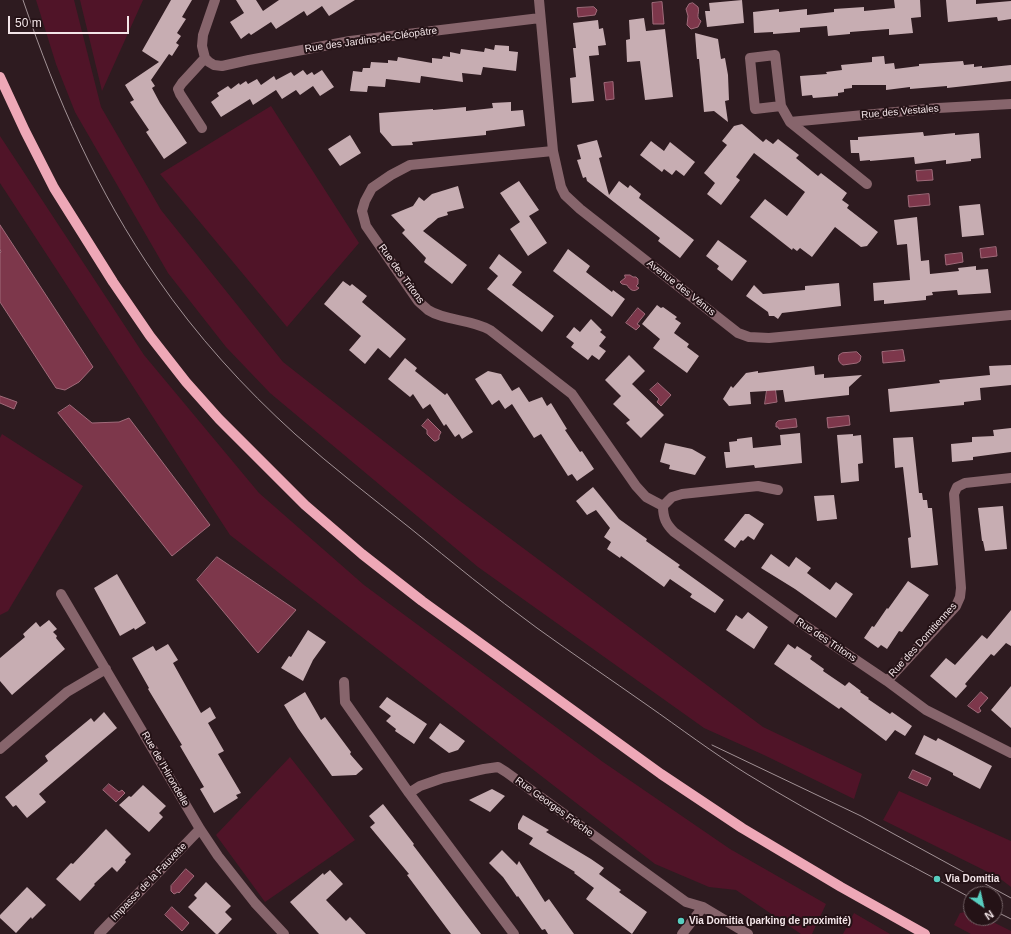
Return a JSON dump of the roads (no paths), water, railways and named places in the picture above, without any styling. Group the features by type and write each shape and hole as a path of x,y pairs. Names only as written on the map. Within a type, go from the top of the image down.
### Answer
{"main road":[{"path":"0,77 54,188 113,282 150,336 186,382 219,420 305,505 362,554 422,601 661,774 749,832 850,893 925,934"}],"street":[{"path":"202,128 178,89 205,58 202,46 203,35 215,0"},
{"name":"Avenue des Vénus","path":"539,0 552,152 561,187 565,195 573,204 738,333 750,337 776,338 1011,315"},
{"name":"Rue des Jardins-de-Cléopâtre","path":"205,58 208,62 214,65 222,66 350,41 540,18"},
{"path":"781,106 755,109 750,58 775,55 781,106 790,122 867,184"},
{"name":"Rue des Vestales","path":"790,122 938,108 1011,104"},
{"name":"Rue des Tritons","path":"552,152 410,165 391,175 372,188 365,201 362,211 366,226 418,301 428,310 437,314 482,325 572,394 636,486 646,497 663,506 663,516 666,524 678,535 785,612 887,681 926,710 1011,753"},
{"name":"Rue des Domitiennes","path":"887,681 956,606 960,597 961,588 954,494 956,487 965,484 1011,478"},
{"path":"663,506 672,497 682,494 758,486 778,490"},
{"name":"Rue de l'Hirondelle","path":"61,594 200,829 218,856 255,903 284,934"},
{"path":"0,749 67,692 106,669"},
{"path":"344,682 345,702 409,793 514,934"},
{"name":"Rue Georges Frêche","path":"409,793 420,786 443,778 498,767 686,902 703,907 742,932"},
{"name":"Impasse de la Fauvette","path":"99,934 200,829"},
{"path":"682,934 703,907"}],"tram line":[{"path":"23,0 50,73 80,144 97,178 135,245 188,320 204,340 257,398 337,470 504,604 709,749 802,807 963,894"},
{"path":"712,745 861,816 1011,898"},
{"path":"1003,915 1011,919"}],"place":[{"name":"Via Domitia","path":"937,879"},
{"name":"Via Domitia (parking de proximité)","path":"681,921"}]}
